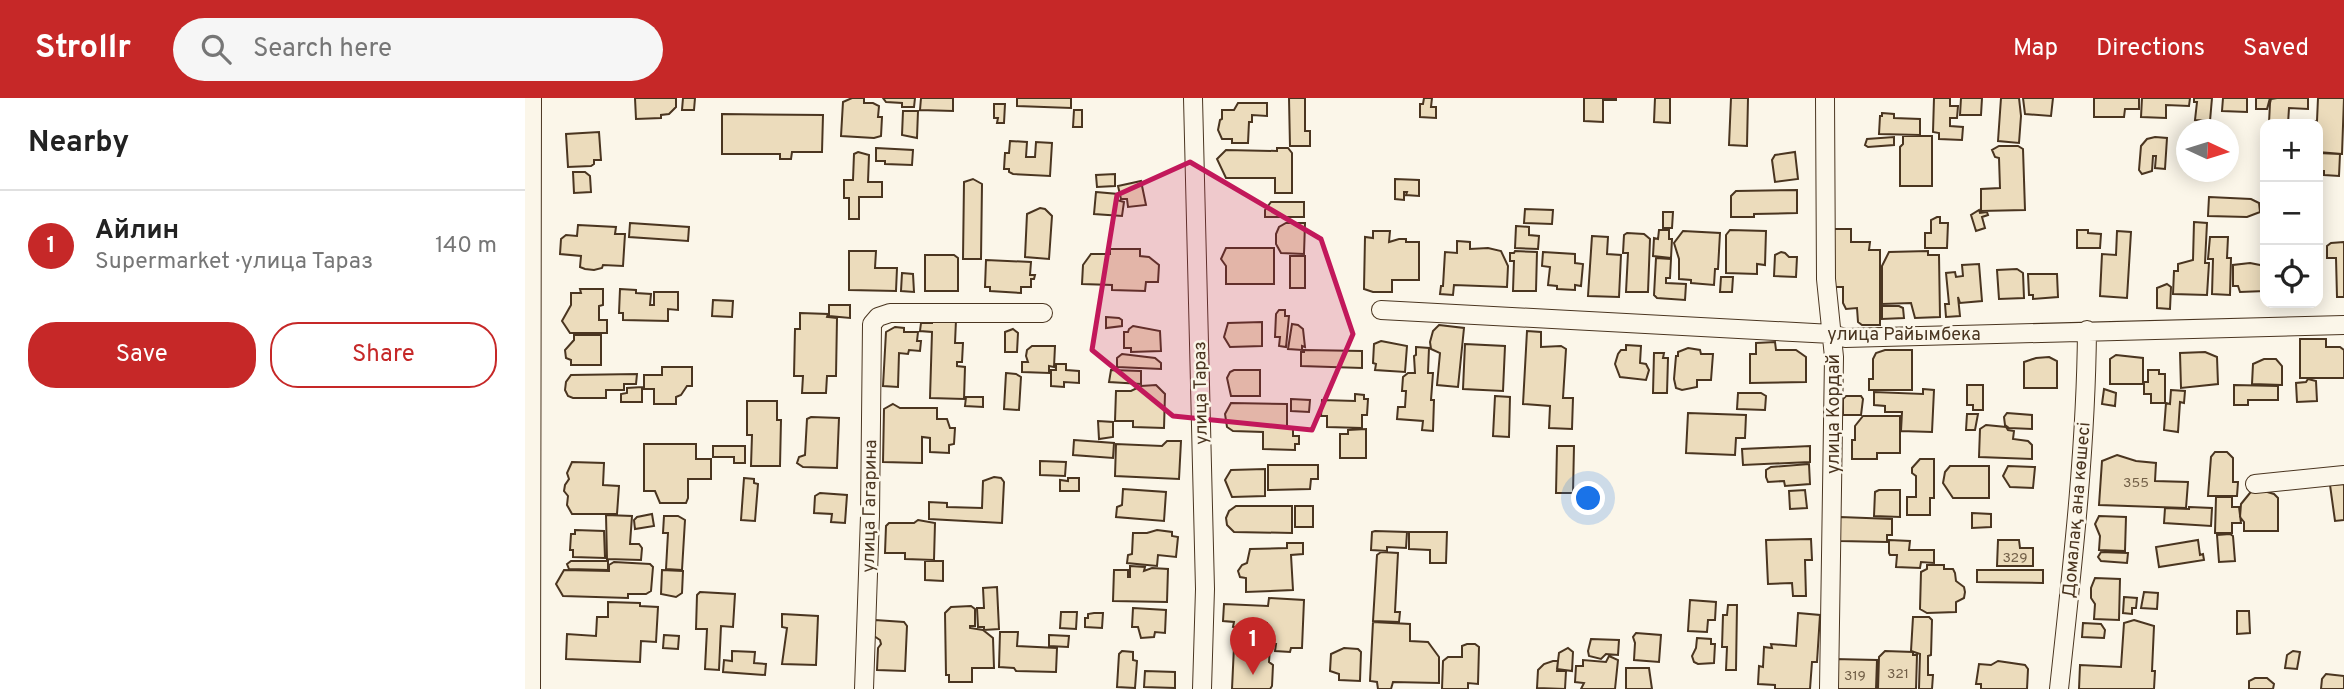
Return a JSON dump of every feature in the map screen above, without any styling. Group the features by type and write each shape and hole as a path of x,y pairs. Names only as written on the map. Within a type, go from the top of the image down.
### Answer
{"street":[{"path":"531,689 532,98"},
{"name":"улица Тараз","path":"1193,98 1205,589 1202,689"},
{"name":"улица Кордай","path":"1825,98 1826,279 1834,371 1829,689"},
{"name":"улица Райымбека","path":"1381,310 1832,334 1845,338 2087,330 2344,326"},
{"name":"улица Гагарина","path":"864,689 870,516 872,324 878,317 890,313 1043,313"},
{"name":"Домалақ ана көшесі","path":"2059,689 2069,601 2084,410 2087,330"},
{"path":"2255,484 2344,475"}],"highlighted area":[{"path":"1190,162 1321,239 1353,334 1312,430 1173,416 1092,350 1117,195"}],"building":[{"path":"635,98 676,98 676,107 669,114 661,115 661,118 636,119"},
{"path":"683,98 695,98 694,110 682,110"},
{"path":"852,98 864,98 864,103 879,106 878,117 882,117 881,136 841,136 843,102"},
{"path":"883,98 915,98 914,107 902,107 902,103 886,102"},
{"path":"921,98 953,98 953,111 920,110"},
{"path":"1017,98 1071,98 1071,108 1017,106"},
{"path":"1289,98 1305,98 1305,131 1310,131 1310,146 1290,146"},
{"path":"1424,98 1432,98 1431,107 1436,107 1436,118 1420,117 1420,104 1423,104"},
{"path":"1584,98 1616,100 1603,100 1603,122 1584,121"},
{"path":"1655,98 1670,98 1670,123 1654,122"},
{"path":"1731,98 1748,98 1747,146 1729,145"},
{"path":"1934,98 1950,98 1950,106 1958,106 1957,118 1950,118 1950,126 1963,127 1962,140 1939,139 1939,133 1933,132"},
{"path":"1961,98 1982,98 1981,115 1960,115"},
{"path":"2001,98 2019,98 2019,143 1998,141"},
{"path":"2023,98 2053,98 2051,116 2025,114"},
{"path":"2094,98 2139,98 2139,109 2125,109 2124,117 2094,117"},
{"path":"2142,98 2190,98 2189,106 2166,105 2166,118 2141,117"},
{"path":"2194,98 2212,98 2210,119 2195,119 2197,102 2194,102"},
{"path":"2223,98 2247,98 2247,112 2222,111"},
{"path":"2256,98 2270,98 2267,109 2256,109"},
{"path":"2308,98 2308,109 2289,108 2288,119 2269,119 2271,99"},
{"path":"2318,98 2344,98 2342,154 2323,152 2323,119 2317,119"},
{"path":"1238,103 1267,103 1267,116 1252,115 1248,143 1232,143 1232,139 1222,139 1218,130 1222,110 1234,110"},
{"path":"994,104 1005,104 1004,123 997,123 998,118 994,118"},
{"path":"1074,110 1082,110 1082,127 1073,127"},
{"path":"903,111 918,111 917,138 902,135"},
{"path":"1882,113 1894,114 1894,118 1920,119 1920,135 1879,134"},
{"path":"722,114 823,115 822,152 792,152 791,159 780,159 780,154 722,154"},
{"path":"599,132 601,160 594,160 591,166 568,167 566,134"},
{"path":"1903,136 1932,136 1932,186 1900,186 1900,147 1903,144"},
{"path":"1894,137 1894,145 1865,145 1867,139"},
{"path":"2167,138 2165,169 2155,168 2156,156 2153,156 2152,171 2142,174 2139,170 2141,146 2147,139"},
{"path":"1010,141 1027,142 1026,157 1035,157 1036,142 1052,143 1050,176 1013,174 1009,169 1004,169 1005,153 1009,153"},
{"path":"1999,146 2018,146 2023,149 2025,210 1981,211 1981,189 2000,188 1999,158 1995,157 1992,150"},
{"path":"876,148 913,150 912,165 876,161"},
{"path":"1277,148 1288,148 1292,153 1292,193 1275,193 1275,178 1226,178 1217,159 1226,150 1277,151"},
{"path":"858,152 869,155 868,182 882,182 882,197 859,197 859,219 849,219 849,198 844,198 844,180 853,180 854,154"},
{"path":"1795,152 1798,179 1775,182 1772,160 1775,155"},
{"path":"2323,153 2340,154 2339,176 2324,175"},
{"path":"573,172 585,172 590,176 591,192 574,193"},
{"path":"1115,174 1115,186 1097,187 1096,175"},
{"path":"973,179 982,184 981,259 963,259 964,182"},
{"path":"1395,179 1419,180 1419,196 1406,195 1407,192 1404,192 1404,200 1395,199"},
{"path":"1141,181 1146,205 1128,207 1127,199 1121,199 1118,186"},
{"path":"1797,190 1797,213 1731,217 1731,196 1736,191"},
{"path":"1096,192 1118,194 1117,200 1124,202 1122,216 1094,214"},
{"path":"2209,197 2251,199 2259,203 2260,212 2247,217 2208,216"},
{"path":"1271,202 1304,202 1304,217 1265,217 1265,210"},
{"path":"1040,208 1052,216 1049,259 1025,257 1027,214"},
{"path":"1525,209 1553,210 1552,224 1524,223"},
{"path":"1979,210 1980,213 1987,212 1988,215 1982,217 1985,228 1976,231 1971,215"},
{"path":"1663,212 1673,212 1672,228 1663,228"},
{"path":"1940,217 1940,223 1948,223 1947,248 1925,248 1925,233 1931,233 1931,220"},
{"path":"2194,222 2207,223 2207,295 2173,294 2174,271 2178,271 2178,264 2193,260"},
{"path":"630,223 689,227 688,241 629,237"},
{"path":"1286,223 1305,223 1304,254 1281,253 1276,244 1276,234 1279,227"},
{"path":"578,225 616,227 615,234 625,234 623,266 603,265 602,268 594,270 585,269 580,267 581,256 560,254 561,239 566,235 577,236"},
{"path":"1516,226 1529,227 1529,235 1539,236 1538,249 1515,248"},
{"path":"1833,229 1851,229 1851,242 1870,242 1869,250 1880,250 1880,325 1862,325 1858,322 1857,308 1846,309 1843,303 1843,287 1833,287"},
{"path":"1659,230 1669,230 1669,239 1672,239 1671,258 1653,256 1654,238 1658,239"},
{"path":"1730,230 1766,231 1765,265 1757,264 1757,274 1726,273 1726,235"},
{"path":"2077,230 2101,234 2100,248 2077,248"},
{"path":"1373,231 1390,231 1389,242 1406,239 1406,242 1419,242 1419,280 1392,280 1392,292 1364,289 1365,237 1373,238"},
{"path":"1683,231 1720,233 1718,269 1715,269 1714,285 1679,279 1679,259 1674,243"},
{"path":"2117,231 2131,232 2127,298 2100,296 2102,254 2116,255"},
{"path":"1644,234 1650,239 1648,292 1626,292 1628,253 1623,253 1624,235"},
{"path":"1592,236 1608,237 1607,254 1621,255 1619,297 1588,296"},
{"path":"2210,237 2228,237 2227,258 2231,258 2230,295 2212,294 2213,259 2208,259"},
{"path":"1457,241 1470,242 1470,249 1488,248 1501,251 1508,266 1507,287 1454,285 1453,295 1440,294 1445,252 1457,253"},
{"path":"2344,242 2344,297 2337,297 2336,258 2327,258 2327,246"},
{"path":"1226,248 1274,248 1274,284 1226,284 1226,266 1221,259"},
{"path":"1110,249 1140,249 1140,256 1149,257 1159,265 1158,282 1146,282 1145,291 1112,290 1112,285 1082,284 1083,265 1091,254 1110,254"},
{"path":"849,251 876,251 875,268 897,268 896,291 849,290"},
{"path":"1928,251 1928,255 1939,255 1940,317 1915,318 1911,303 1882,304 1882,266 1889,252"},
{"path":"1537,252 1536,291 1513,291 1514,261 1510,261 1510,253"},
{"path":"1543,252 1575,254 1575,263 1583,264 1581,286 1575,285 1575,290 1557,289 1557,286 1548,285 1550,267 1542,266"},
{"path":"1781,252 1789,257 1797,257 1796,277 1774,276 1775,255"},
{"path":"925,255 954,255 958,258 958,291 925,291"},
{"path":"1290,256 1305,256 1305,288 1290,288"},
{"path":"1656,258 1671,259 1670,278 1666,278 1666,283 1686,284 1685,300 1657,298 1654,295"},
{"path":"986,260 1031,262 1030,275 1035,275 1034,279 1031,279 1031,287 1021,287 1021,293 990,291 990,287 985,287"},
{"path":"1979,264 1982,301 1960,303 1958,297 1960,316 1946,317 1945,304 1949,304 1946,273 1955,272 1956,277 1963,276 1962,265"},
{"path":"2233,265 2260,265 2260,291 2240,292 2238,286 2233,286"},
{"path":"2017,269 2023,273 2024,298 1999,299 1997,270"},
{"path":"902,273 913,274 914,292 901,291"},
{"path":"2028,274 2057,274 2058,297 2033,299 2033,295 2029,295"},
{"path":"1721,277 1733,277 1732,292 1720,292"},
{"path":"2167,284 2171,287 2170,309 2157,308 2157,288"},
{"path":"580,289 603,289 599,320 607,320 607,333 570,333 562,321 571,305 571,293 581,293"},
{"path":"620,289 651,294 650,305 654,305 654,292 678,292 678,310 668,309 668,321 623,320 623,313 619,313"},
{"path":"713,300 733,301 732,317 712,316"},
{"path":"829,305 850,305 850,318 829,316"},
{"path":"1882,306 1903,308 1904,318 1882,319"},
{"path":"1279,310 1285,310 1285,316 1289,316 1286,347 1279,346 1280,337 1275,337 1276,314"},
{"path":"800,313 828,314 827,317 837,318 836,376 827,376 826,393 802,393 803,376 794,376 795,329 800,329"},
{"path":"1106,317 1119,318 1122,320 1122,326 1106,328"},
{"path":"932,319 956,320 955,343 963,343 962,362 957,362 957,366 965,367 964,399 930,398 932,332 920,331 921,323 932,323"},
{"path":"1262,322 1262,346 1230,347 1224,337 1228,323"},
{"path":"1292,324 1303,329 1305,347 1302,346 1302,350 1288,349"},
{"path":"1439,325 1464,328 1458,387 1437,385 1440,353 1431,349 1430,342 1433,331"},
{"path":"1133,326 1160,331 1161,351 1131,352 1131,348 1124,348 1124,332 1128,332"},
{"path":"895,327 904,328 904,332 918,332 920,351 899,353 898,387 883,386 886,332"},
{"path":"1013,329 1018,333 1017,352 1005,352 1005,332"},
{"path":"1527,331 1541,332 1541,347 1561,346 1566,349 1563,398 1573,398 1572,429 1549,428 1550,406 1523,404"},
{"path":"574,335 601,335 601,365 571,365 565,350 574,340"},
{"path":"2300,339 2326,339 2326,347 2340,347 2344,350 2344,378 2300,378"},
{"path":"1381,341 1407,346 1405,372 1375,370 1374,344"},
{"path":"1775,342 1776,350 1796,350 1806,357 1806,382 1750,383 1750,354 1756,354 1756,343"},
{"path":"1465,344 1505,346 1503,391 1463,389"},
{"path":"1626,345 1641,346 1640,363 1646,364 1649,370 1646,380 1620,377 1615,364 1621,350 1626,350"},
{"path":"1032,346 1055,346 1054,367 1049,366 1049,373 1022,372 1022,362 1028,362 1027,350"},
{"path":"1416,347 1429,348 1428,373 1433,373 1433,431 1422,430 1423,421 1397,419 1398,407 1405,407 1403,377 1408,373 1415,373"},
{"path":"1688,348 1700,350 1701,354 1713,354 1711,380 1697,380 1697,387 1682,390 1676,388 1674,379 1676,356 1678,352"},
{"path":"1885,350 1912,350 1912,390 1869,390 1869,379 1873,379 1873,359 1876,353"},
{"path":"1362,351 1362,368 1301,366 1301,352"},
{"path":"2205,352 2217,357 2218,384 2181,388 2180,353"},
{"path":"1654,353 1664,353 1663,358 1668,358 1667,393 1653,393"},
{"path":"1122,354 1155,358 1161,363 1161,369 1117,367 1117,358"},
{"path":"2116,355 2143,358 2143,384 2110,384 2110,359"},
{"path":"2049,357 2057,361 2057,388 2024,388 2024,362"},
{"path":"2264,359 2276,359 2282,366 2282,385 2252,384 2253,364"},
{"path":"1056,364 1066,364 1066,370 1079,371 1079,383 1064,382 1064,387 1051,386 1051,370 1056,370"},
{"path":"662,367 692,367 692,386 687,386 681,395 676,397 676,404 654,404 654,389 644,389 644,375 662,375"},
{"path":"1111,370 1141,371 1141,384 1109,382"},
{"path":"1234,370 1260,370 1260,396 1231,396 1227,378"},
{"path":"2148,370 2159,370 2159,374 2165,374 2165,403 2151,403 2151,394 2144,394"},
{"path":"1006,373 1021,377 1019,410 1004,409"},
{"path":"637,374 636,384 624,384 624,390 606,390 606,398 573,398 568,396 565,390 571,375"},
{"path":"2308,379 2316,381 2317,401 2297,402 2296,383 2306,382"},
{"path":"1156,385 1165,394 1164,428 1133,427 1133,421 1115,421 1116,391 1131,391 1141,386"},
{"path":"1967,385 1983,385 1983,410 1973,410 1973,405 1967,405"},
{"path":"2234,385 2278,386 2278,400 2248,400 2248,405 2234,405"},
{"path":"642,387 642,402 621,402 621,394 627,393 627,388"},
{"path":"1923,389 1934,390 1932,432 1901,431 1902,412 1885,412 1885,406 1874,405 1874,392 1923,394"},
{"path":"2104,389 2116,393 2115,406 2102,404"},
{"path":"2171,390 2185,391 2184,403 2180,402 2178,432 2164,430 2166,403 2170,404"},
{"path":"1738,393 1761,393 1766,396 1765,410 1737,409"},
{"path":"1355,394 1364,395 1364,399 1368,399 1367,415 1362,415 1362,428 1327,427 1327,416 1321,416 1322,400 1355,401"},
{"path":"1495,396 1510,397 1509,437 1493,436"},
{"path":"1846,396 1861,396 1861,415 1843,415 1843,399"},
{"path":"966,397 983,397 983,407 965,406"},
{"path":"1291,399 1310,400 1309,412 1291,411"},
{"path":"747,401 777,401 777,420 781,420 780,466 751,466 752,435 747,435"},
{"path":"1231,403 1287,404 1287,428 1293,429 1293,436 1299,436 1299,444 1295,444 1295,450 1263,449 1263,432 1233,431 1227,427 1225,414"},
{"path":"893,404 900,408 937,408 937,419 947,419 950,428 955,428 954,444 949,445 949,453 930,452 930,438 922,437 922,463 883,462 884,409"},
{"path":"1688,413 1746,415 1745,438 1736,438 1735,455 1686,453"},
{"path":"2007,413 2032,415 2032,429 2009,428 2005,425 2004,417"},
{"path":"1967,414 1978,414 1975,430 1966,430"},
{"path":"1863,416 1900,416 1900,453 1877,453 1877,459 1852,459 1855,426"},
{"path":"839,418 837,468 803,467 797,463 799,457 805,455 807,419"},
{"path":"1098,421 1113,422 1113,437 1099,439"},
{"path":"1986,425 2006,427 2014,431 2013,439 2028,441 2032,445 2032,459 1979,457 1980,429"},
{"path":"1366,429 1366,458 1340,458 1340,434 1348,434 1348,430"},
{"path":"1074,440 1114,443 1113,458 1073,455"},
{"path":"1167,441 1181,441 1179,479 1115,476 1116,444 1162,446"},
{"path":"644,444 696,444 696,459 711,459 711,479 688,479 686,503 660,503 655,491 644,491"},
{"path":"713,446 745,446 745,463 734,463 734,457 713,457"},
{"path":"1557,446 1574,446 1573,493 1556,493"},
{"path":"1810,446 1810,462 1743,465 1742,449"},
{"path":"2215,452 2227,452 2233,458 2233,482 2238,482 2237,496 2208,496 2211,457"},
{"path":"2117,455 2156,463 2155,481 2188,482 2186,508 2099,505 2102,461"},
{"path":"1920,459 1934,459 1934,498 1930,498 1930,515 1907,515 1907,497 1916,497 1916,476 1912,473 1912,468"},
{"path":"1040,461 1066,462 1065,476 1040,475"},
{"path":"572,462 604,463 603,485 619,486 617,514 572,514 567,505 568,496 564,491"},
{"path":"1809,464 1810,484 1785,486 1784,481 1768,482 1766,477 1766,470 1771,467"},
{"path":"1268,465 1318,465 1318,479 1311,479 1310,489 1268,490"},
{"path":"1950,466 1989,466 1989,498 1953,498 1943,483 1945,472"},
{"path":"2008,466 2035,467 2033,488 2010,487 2003,476"},
{"path":"1265,469 1265,496 1232,497 1225,480 1231,470"},
{"path":"994,477 1001,478 1004,482 1002,523 929,519 929,502 947,503 947,507 982,508 983,481"},
{"path":"744,478 754,479 754,483 758,484 755,521 741,520"},
{"path":"1068,478 1079,478 1079,491 1060,491 1060,480 1068,481"},
{"path":"2344,484 2344,520 2335,521 2330,485"},
{"path":"2254,488 2274,494 2278,498 2278,531 2244,531 2244,522 2240,517 2241,504"},
{"path":"1123,489 1166,492 1164,521 1116,517 1117,507 1122,505"},
{"path":"1805,490 1807,508 1790,509 1789,491"},
{"path":"1900,490 1900,517 1874,516 1875,492"},
{"path":"820,493 847,495 845,523 831,522 832,514 814,513 815,496"},
{"path":"2216,497 2232,497 2232,507 2239,507 2241,523 2232,523 2232,533 2215,533"},
{"path":"1236,506 1292,506 1292,533 1234,532 1227,525 1226,518 1229,511"},
{"path":"1295,506 1313,506 1313,527 1295,527"},
{"path":"2165,508 2212,508 2211,526 2164,523"},
{"path":"1972,513 1991,514 1991,527 1972,528"},
{"path":"652,514 654,526 635,529 634,520 637,517"},
{"path":"606,515 632,516 630,544 639,544 642,548 641,560 607,559"},
{"path":"664,516 678,516 685,520 682,570 666,569 668,533 663,533"},
{"path":"2099,516 2126,517 2125,551 2099,550 2100,536 2095,524"},
{"path":"1840,517 1892,519 1892,535 1887,535 1887,542 1840,541"},
{"path":"918,520 935,523 934,560 905,559 905,553 885,553 886,526 889,523 914,523"},
{"path":"575,530 604,531 605,558 573,557 573,550 570,550 571,534 575,534"},
{"path":"1157,530 1172,532 1172,536 1178,537 1176,557 1158,555 1157,566 1127,563 1128,555 1132,554 1133,533"},
{"path":"1372,532 1407,532 1406,548 1371,550"},
{"path":"1409,532 1447,532 1446,563 1430,563 1430,550 1409,549"},
{"path":"2217,535 2233,536 2235,561 2219,562"},
{"path":"1811,539 1812,560 1805,560 1806,596 1793,596 1792,583 1768,584 1766,540"},
{"path":"1889,540 1910,541 1909,550 1934,550 1934,563 1921,562 1920,568 1896,567 1897,555 1890,555"},
{"path":"1998,540 2019,540 2020,548 2033,548 2033,566 1997,566"},
{"path":"2198,540 2200,555 2203,554 2204,560 2159,567 2156,547"},
{"path":"1287,543 1303,543 1303,554 1291,555 1293,590 1246,592 1246,578 1240,577 1238,571 1247,563 1250,549 1287,548"},
{"path":"1381,552 1398,553 1395,612 1400,612 1399,622 1373,621 1377,555"},
{"path":"2101,552 2128,553 2127,563 2101,561 2098,557"},
{"path":"571,561 608,561 608,570 569,569 567,564"},
{"path":"925,561 943,561 943,581 925,580"},
{"path":"614,562 650,564 653,567 651,591 646,594 628,594 628,598 563,596 556,584 564,570 609,571 609,565"},
{"path":"1927,565 1944,565 1944,569 1953,569 1956,581 1964,587 1965,592 1964,598 1956,602 1956,612 1927,613 1920,609 1921,572 1927,569"},
{"path":"1130,566 1145,567 1144,571 1152,568 1168,569 1167,602 1113,601 1114,570 1128,570 1130,577"},
{"path":"662,570 683,571 682,593 676,597 661,594"},
{"path":"1977,570 2043,570 2043,583 1977,582"},
{"path":"2095,578 2120,579 2119,620 2094,619 2095,604 2091,598 2091,588"},
{"path":"997,587 999,629 984,630 984,627 978,627 977,608 984,608 983,588"},
{"path":"700,592 735,594 733,627 721,626 719,670 705,669 707,629 696,629 697,595"},
{"path":"2144,592 2158,593 2157,609 2141,608"},
{"path":"2124,597 2137,598 2132,614 2123,613"},
{"path":"1269,598 1304,600 1302,648 1291,648 1290,652 1275,651 1276,644 1266,644 1267,623 1242,622 1242,628 1233,627 1234,622 1223,621 1224,604 1268,606"},
{"path":"1690,600 1716,602 1715,620 1708,620 1707,632 1688,631"},
{"path":"608,602 640,603 640,606 658,607 656,642 641,641 640,662 566,659 567,634 596,636 597,617 608,617"},
{"path":"1728,605 1737,605 1736,670 1726,670 1727,647 1722,647 1723,615 1727,615"},
{"path":"971,606 975,609 975,626 970,628 983,630 993,638 994,668 972,668 972,682 949,682 949,675 946,675 945,613 951,607"},
{"path":"1133,608 1166,610 1165,633 1155,632 1154,637 1141,638 1138,627 1132,627"},
{"path":"2237,611 2249,611 2250,633 2237,634"},
{"path":"1061,612 1077,612 1076,629 1060,628"},
{"path":"1094,613 1103,613 1102,628 1085,627 1085,618"},
{"path":"1798,613 1820,615 1817,662 1812,662 1810,689 1775,689 1775,685 1758,684 1759,666 1763,667 1764,647 1772,648 1771,644 1796,646"},
{"path":"782,614 818,616 816,665 782,664 787,628 782,627"},
{"path":"1913,617 1929,617 1932,620 1928,675 1933,675 1932,689 1919,689 1920,654 1911,651"},
{"path":"875,620 904,622 907,626 905,671 877,670 878,648 881,644 874,636"},
{"path":"2134,620 2154,626 2154,689 2079,689 2080,665 2121,667 2124,623"},
{"path":"1373,622 1410,624 1410,641 1428,642 1439,657 1439,683 1393,682 1391,689 1378,689 1377,682 1370,681"},
{"path":"2083,623 2101,624 2105,630 2104,638 2082,637"},
{"path":"1000,632 1018,632 1017,646 1057,648 1056,672 1016,671 1014,668 999,667"},
{"path":"1636,633 1661,635 1659,662 1634,660 1633,637"},
{"path":"664,635 679,636 678,649 663,648"},
{"path":"1049,635 1069,636 1068,647 1049,646"},
{"path":"1697,638 1711,639 1711,644 1715,644 1714,663 1694,662 1692,656"},
{"path":"1591,639 1619,640 1618,655 1606,654 1601,659 1589,656"},
{"path":"1467,644 1479,647 1478,684 1468,683 1468,689 1442,689 1443,661 1448,657 1462,657 1462,646"},
{"path":"1234,646 1270,648 1269,662 1273,665 1270,689 1232,689"},
{"path":"1344,648 1358,649 1361,652 1360,681 1339,680 1339,674 1330,671 1331,654"},
{"path":"1568,648 1573,652 1572,671 1557,669 1559,653"},
{"path":"732,651 755,652 754,663 766,664 765,675 723,672 724,660 732,661"},
{"path":"1122,651 1133,652 1133,660 1137,661 1135,688 1117,687 1119,654"},
{"path":"1885,651 1913,652 1913,655 1917,655 1916,689 1878,689 1879,657"},
{"path":"2293,651 2300,652 2297,669 2285,668 2287,655"},
{"path":"1609,656 1618,660 1615,689 1581,689 1584,683 1575,682 1576,666 1583,666 1583,660 1606,662"},
{"path":"1834,659 1877,660 1876,689 1833,689"},
{"path":"1558,661 1557,671 1566,671 1565,689 1537,688 1538,670"},
{"path":"1998,661 2025,665 2028,669 2027,689 1981,689 1981,684 1976,684 1979,664 1991,665"},
{"path":"1626,668 1649,668 1652,689 1626,689"},
{"path":"1145,671 1175,672 1175,688 1144,687"},
{"path":"2326,674 2344,676 2344,689 2321,689 2322,679"},
{"path":"2267,678 2274,684 2273,689 2249,689 2249,681"}],"place":[{"name":"Айлин","path":"1253,675"}]}
